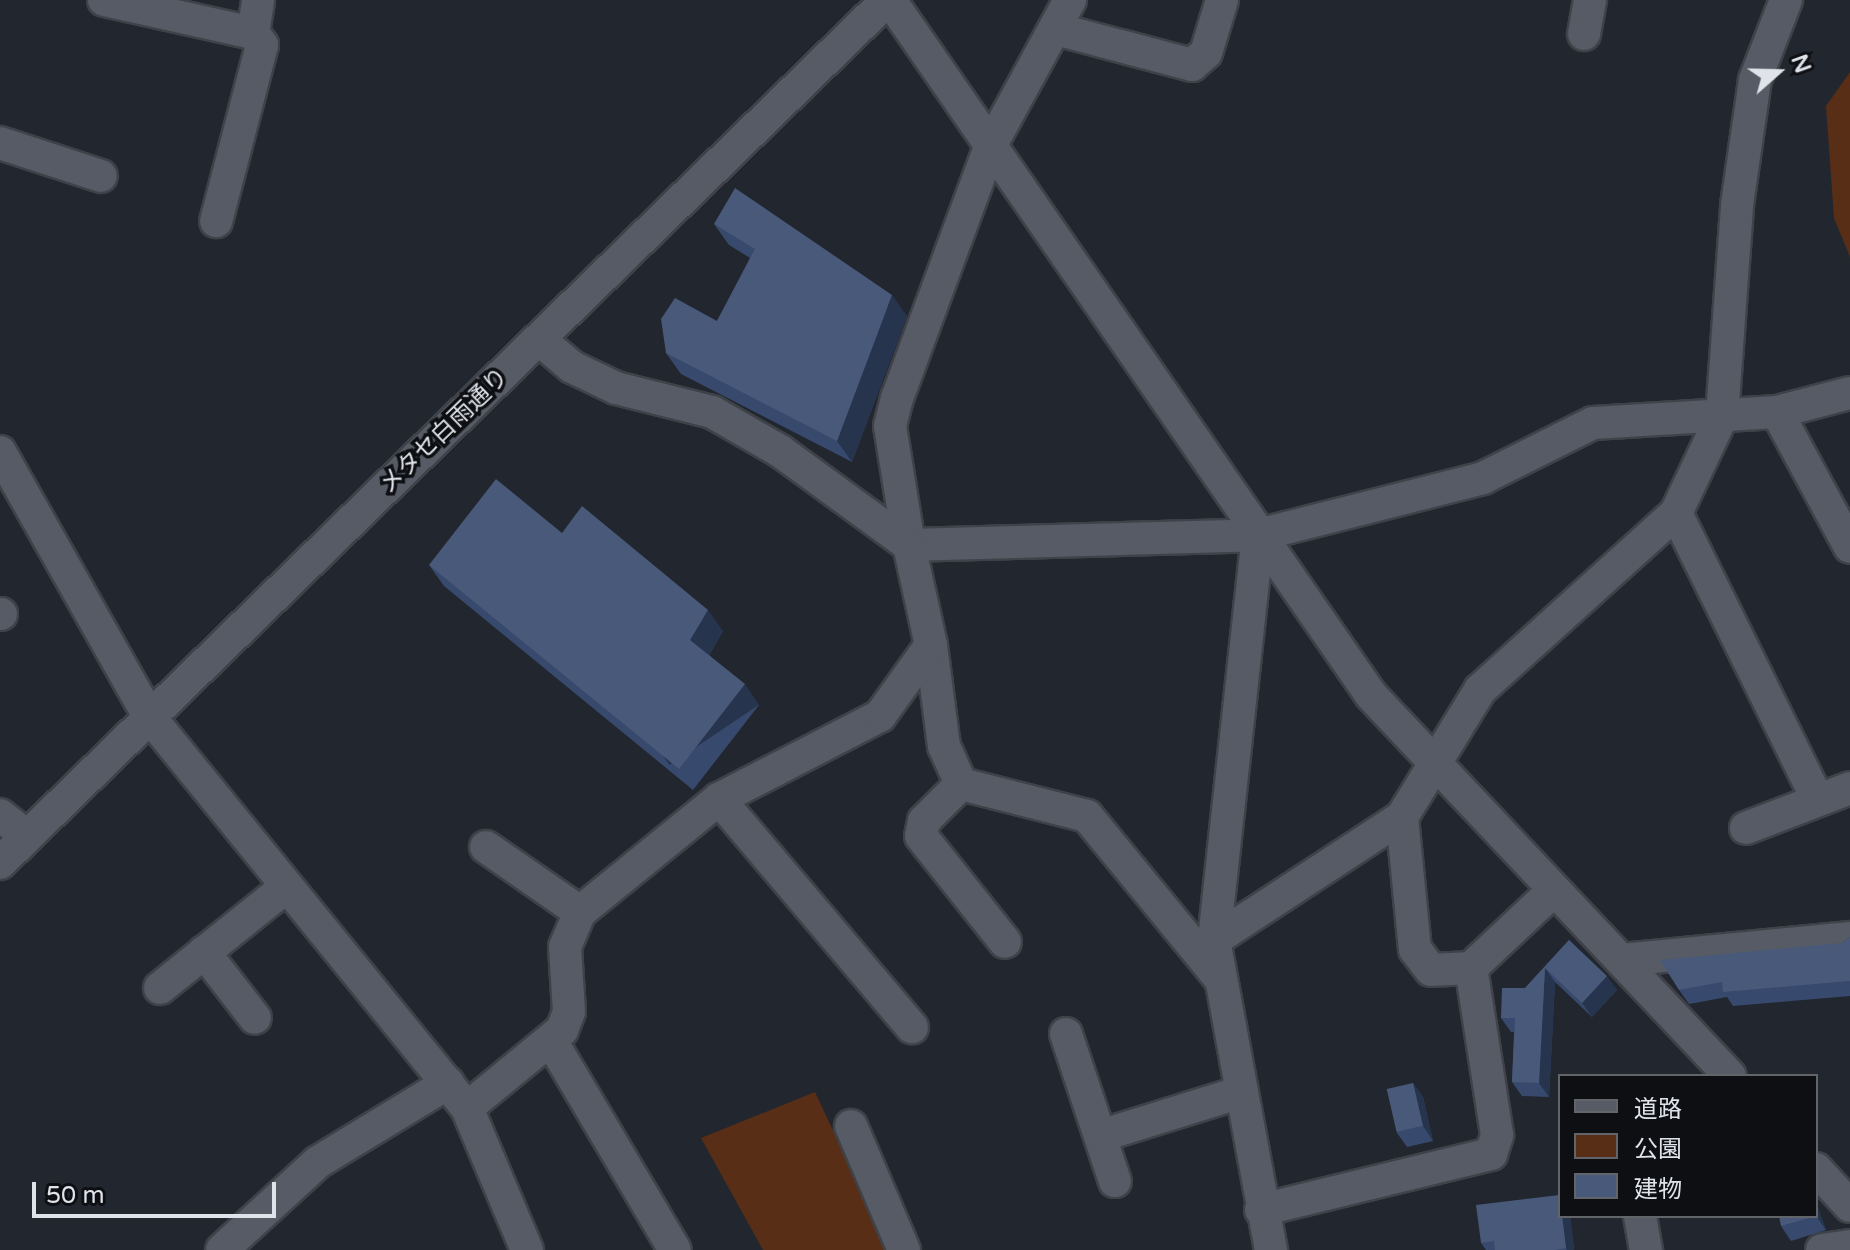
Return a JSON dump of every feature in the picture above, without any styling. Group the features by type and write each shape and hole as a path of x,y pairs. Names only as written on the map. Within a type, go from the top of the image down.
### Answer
{"street":[{"path":"104,0 253,33 262,45 261,61 216,221"},
{"path":"253,33 258,0"},
{"path":"889,0 1371,695 1728,1074"},
{"name":"メタセ白雨通り","path":"0,863 889,0"},
{"path":"961,784 944,746 931,645 909,545 890,426 990,147 1070,0"},
{"path":"1056,29 1192,65 1206,53 1222,0"},
{"path":"1584,34 1590,0"},
{"path":"1214,940 1402,817 1480,690 1676,513 1722,416 1736,218 1755,80 1786,0"},
{"path":"0,143 101,176"},
{"path":"539,339 572,367 616,388 712,412 780,451 909,545 1258,535 1496,474 1593,423 1777,412 1850,393"},
{"path":"1777,412 1850,547"},
{"path":"0,452 149,716 457,1095 527,1250"},
{"path":"1676,513 1816,796"},
{"path":"1258,535 1214,940 1261,1210 1271,1250"},
{"path":"222,1250 318,1162 457,1095 553,1044 569,1012 565,947 580,912 719,799 880,716 931,645"},
{"path":"961,784 1087,816 1222,980"},
{"path":"961,784 924,821 921,836 1005,942"},
{"path":"1746,828 1816,796 1850,788"},
{"path":"719,799 912,1027"},
{"path":"0,815 27,836"},
{"path":"1402,817 1418,958 1431,970 1471,968 1554,890"},
{"path":"486,847 580,912"},
{"path":"160,988 286,887"},
{"path":"1622,960 1850,938"},
{"path":"204,952 255,1018"},
{"path":"1261,1210 1491,1154 1497,1135 1471,968"},
{"path":"1066,1034 1115,1181"},
{"path":"553,1044 675,1250"},
{"path":"1100,1136 1241,1092"},
{"path":"851,1126 904,1250"},
{"path":"1818,1171 1850,1206"},
{"path":"1640,1218 1646,1250"},
{"path":"1822,1250 1850,1246"}],"green space":[{"path":"1850,72 1850,257 1834,218 1826,106"},
{"path":"815,1092 889,1250 763,1250 701,1138"}],"building":[{"path":"735,188 892,295 837,441 666,353 661,319 675,298 717,321 755,249 714,224"},
{"path":"496,479 562,533 582,506 708,610 690,640 745,684 679,769 429,565"},
{"path":"1850,937 1850,981 1723,992 1722,982 1679,990 1660,960 1842,943"},
{"path":"1569,940 1607,976 1582,1003 1545,968 1539,1083 1512,1082 1515,1018 1501,1018 1502,988 1525,988"},
{"path":"1413,1083 1423,1126 1397,1132 1387,1089"},
{"path":"1558,1195 1558,1218 1562,1218 1566,1248 1495,1250 1494,1241 1481,1243 1476,1205"},
{"path":"1779,1218 1809,1218 1781,1226"}]}
